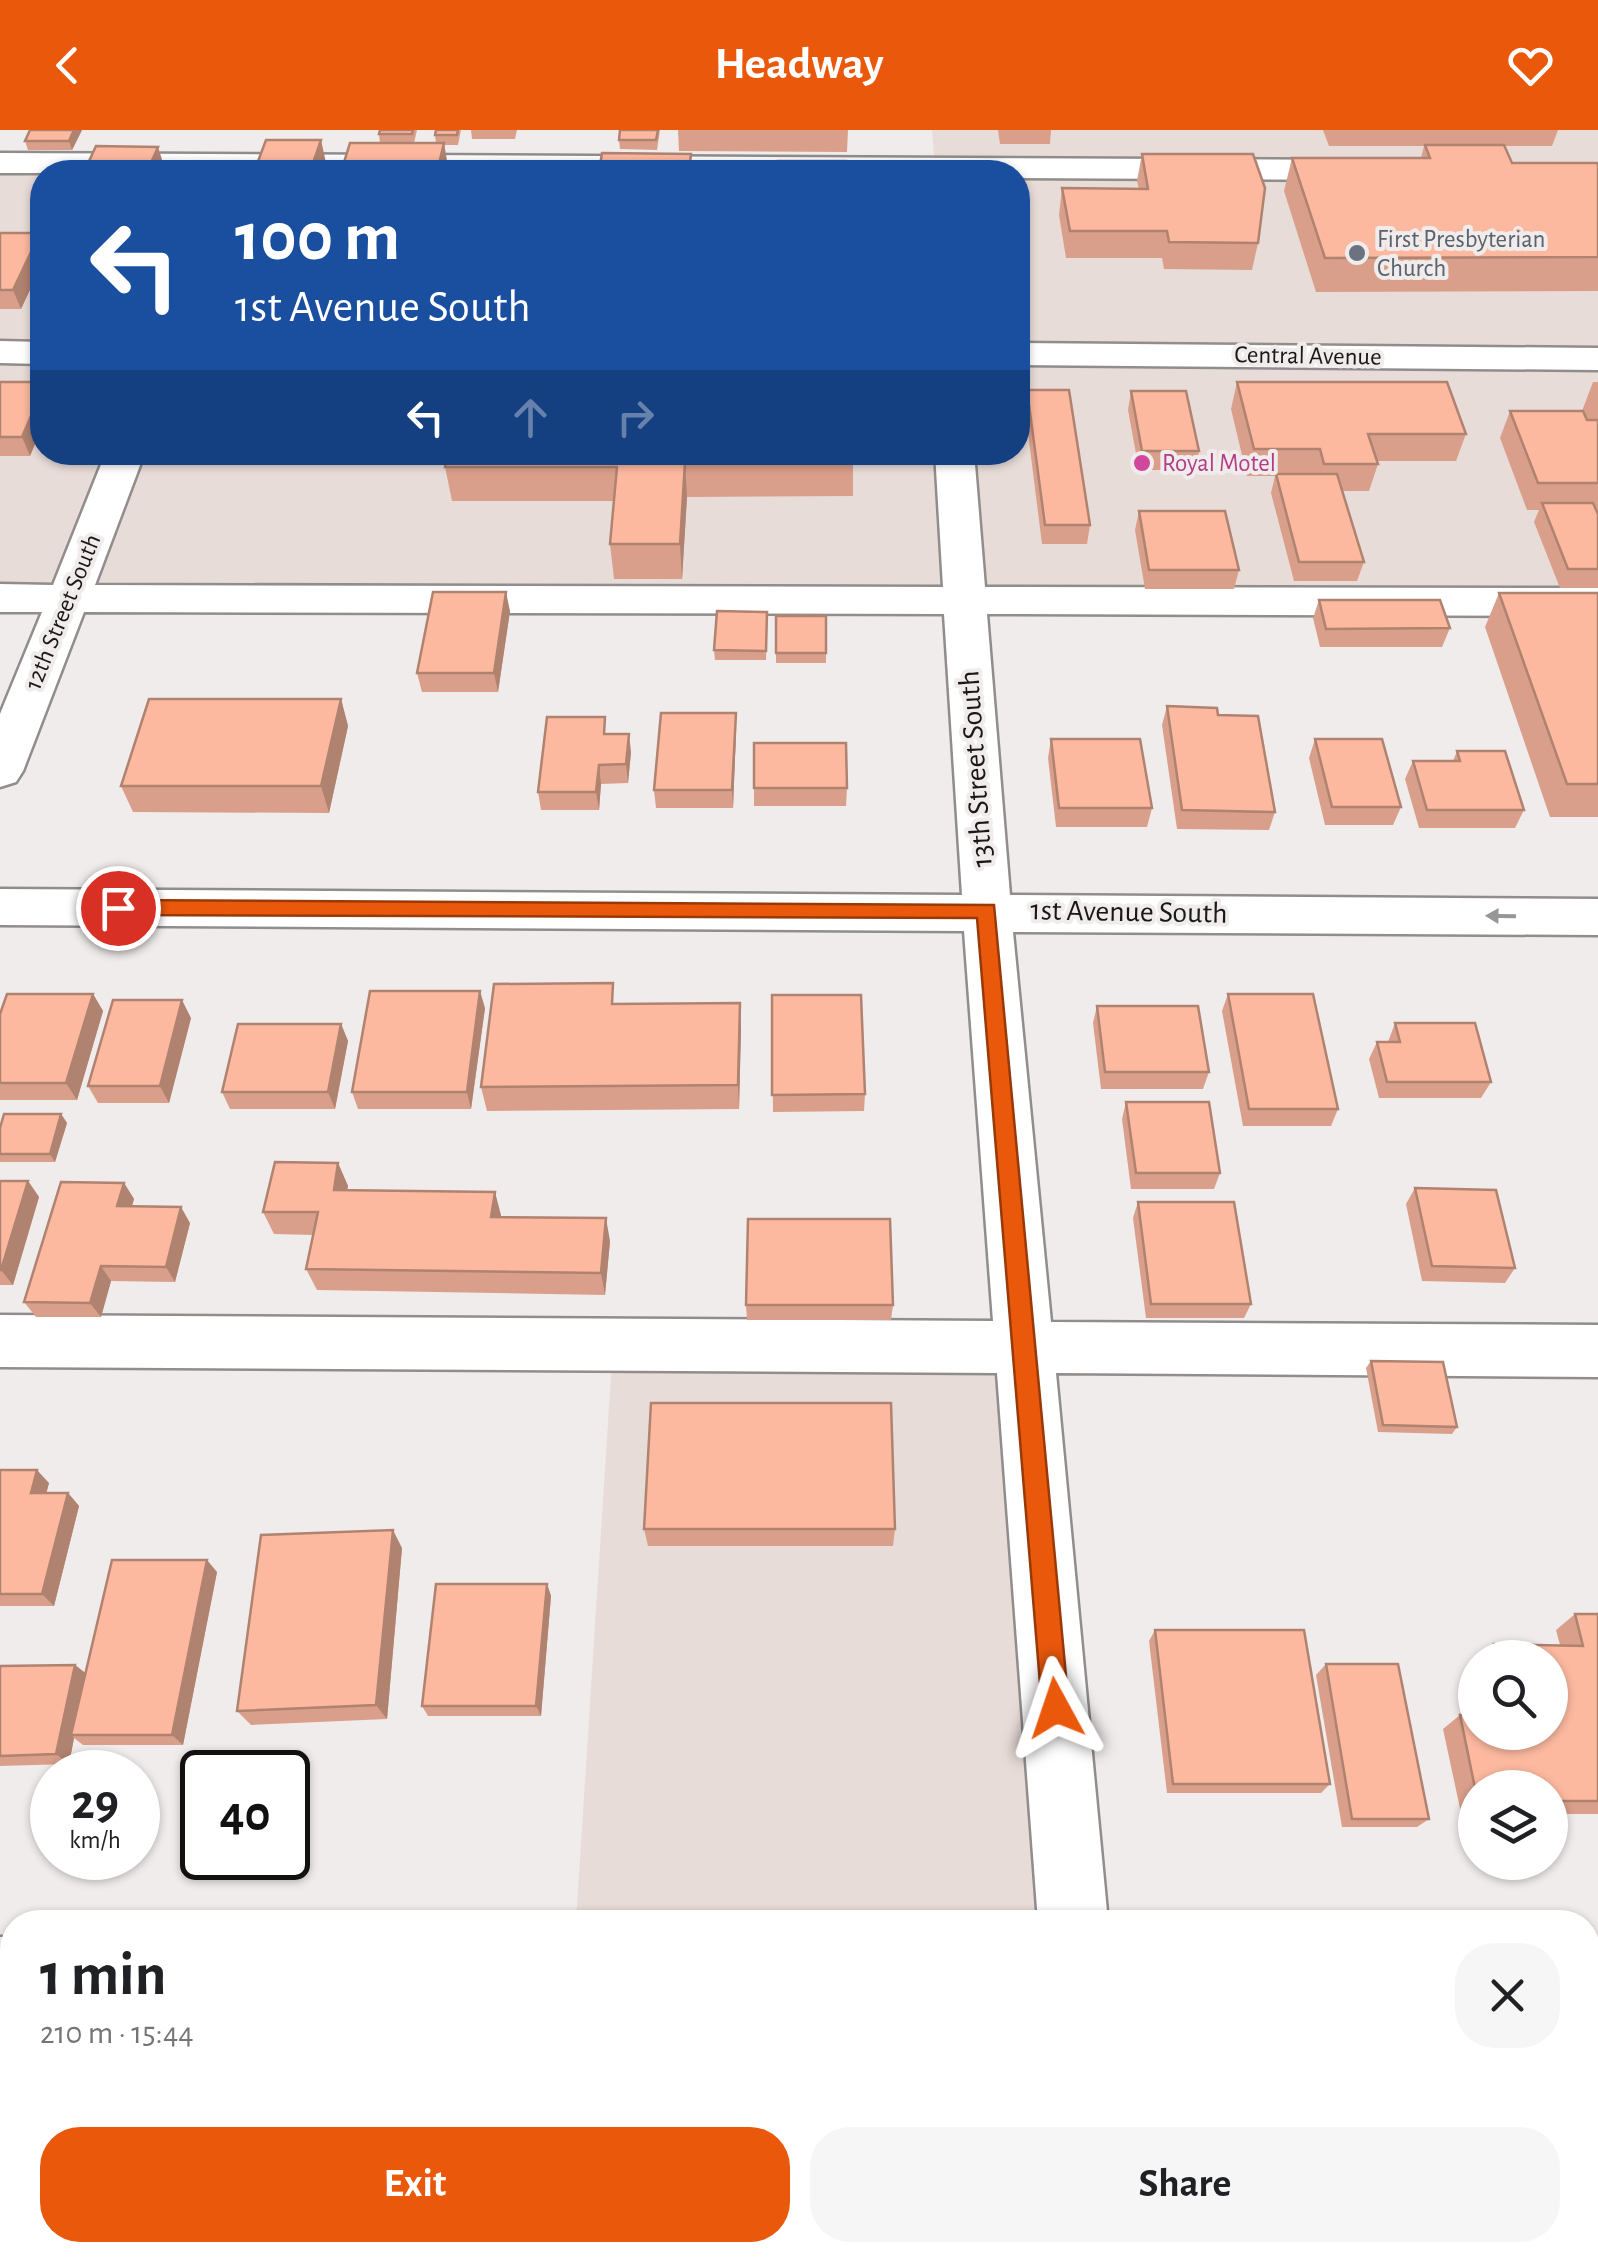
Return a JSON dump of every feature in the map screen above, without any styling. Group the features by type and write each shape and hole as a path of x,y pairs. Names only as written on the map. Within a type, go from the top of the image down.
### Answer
{"street":[{"path":"237,160 248,130"},
{"path":"932,130 934,160"},
{"path":"0,163 30,164"},
{"path":"1030,170 1402,170"},
{"path":"0,352 30,352"},
{"name":"Central Avenue","path":"1030,354 1598,360"},
{"name":"12th Street South","path":"0,771 121,465"},
{"name":"13th Street South","path":"955,465 986,910 1073,1910"},
{"path":"0,598 1598,602"},
{"name":"1st Avenue South","path":"0,908 986,910 1598,917"},
{"path":"0,1341 1598,1351"}],"shaded area":[{"path":"932,130 1598,130 1598,602 0,598 0,163 30,163 30,465 1030,465 1030,160 934,160"},
{"path":"613,1344 1024,1346 1072,1910 577,1910"}],"building":[{"path":"30,130 74,130 69,141 25,141"},
{"path":"380,130 413,130 412,134 379,134"},
{"path":"436,130 458,130 457,135 435,135"},
{"path":"620,130 658,130 656,140 619,140"},
{"path":"266,140 321,140 314,160 258,160"},
{"path":"350,143 444,143 440,160 345,160"},
{"path":"1425,145 1504,145 1512,163 1597,163 1598,257 1325,258 1292,158 1430,158"},
{"path":"96,146 158,147 152,160 90,160"},
{"path":"602,153 691,154 690,160 601,160"},
{"path":"1142,154 1253,154 1265,188 1258,243 1169,242 1167,231 1070,231 1062,188 1148,189"},
{"path":"0,233 30,233 30,254 13,290 0,290"},
{"path":"0,382 30,382 30,418 22,437 0,437"},
{"path":"1237,382 1447,382 1466,434 1368,434 1378,464 1324,464 1320,449 1254,449"},
{"path":"1030,390 1069,390 1090,525 1045,525"},
{"path":"1131,391 1186,391 1199,451 1142,451"},
{"path":"1510,411 1583,411 1587,420 1598,420 1598,483 1538,483"},
{"path":"685,465 680,544 610,544 617,467 445,467"},
{"path":"1276,474 1337,474 1364,562 1299,562"},
{"path":"1542,503 1593,503 1598,514 1598,569 1568,569"},
{"path":"1139,511 1225,511 1239,570 1149,570"},
{"path":"433,592 506,592 494,673 417,673"},
{"path":"1499,593 1598,593 1598,784 1567,784"},
{"path":"1319,600 1440,600 1450,628 1326,629"},
{"path":"717,611 767,612 766,651 714,650"},
{"path":"776,616 826,616 826,653 776,653"},
{"path":"149,699 341,699 321,786 121,786"},
{"path":"1167,706 1217,708 1218,715 1258,716 1275,812 1182,810"},
{"path":"661,713 736,713 732,790 654,790"},
{"path":"547,717 605,717 604,734 629,734 626,764 599,765 596,792 538,792"},
{"path":"1051,739 1140,739 1152,808 1059,808"},
{"path":"1315,739 1382,739 1401,807 1332,807"},
{"path":"754,743 846,743 847,788 754,788"},
{"path":"1457,751 1505,751 1524,810 1427,810 1413,761 1460,761"},
{"path":"613,983 612,1004 740,1003 738,1085 481,1087 494,984"},
{"path":"370,991 480,991 467,1092 352,1092"},
{"path":"7,994 93,994 66,1083 0,1083 0,1014"},
{"path":"1228,994 1313,994 1338,1109 1249,1109"},
{"path":"772,995 861,995 865,1094 772,1095"},
{"path":"113,1000 182,1000 160,1086 88,1086"},
{"path":"1097,1006 1198,1006 1209,1072 1105,1072"},
{"path":"1395,1023 1475,1023 1491,1082 1387,1082 1377,1042 1400,1042"},
{"path":"238,1024 341,1024 328,1092 222,1092"},
{"path":"1126,1102 1209,1102 1220,1173 1136,1173"},
{"path":"4,1114 61,1114 50,1154 0,1154"},
{"path":"275,1162 338,1163 334,1190 495,1192 491,1217 606,1218 601,1273 306,1269 318,1212 263,1212"},
{"path":"0,1181 28,1181 1,1270 0,1270"},
{"path":"61,1182 124,1183 117,1206 181,1207 166,1267 101,1266 90,1303 24,1302"},
{"path":"1415,1188 1496,1190 1515,1268 1432,1266"},
{"path":"1138,1202 1234,1202 1251,1304 1151,1304"},
{"path":"748,1219 890,1219 893,1305 746,1305"},
{"path":"1371,1361 1443,1362 1457,1427 1383,1425"},
{"path":"651,1403 891,1403 895,1529 644,1529"},
{"path":"0,1470 37,1470 31,1493 68,1493 42,1594 0,1594"},
{"path":"393,1530 376,1705 237,1711 261,1535"},
{"path":"112,1560 207,1560 172,1735 71,1735"},
{"path":"436,1584 547,1584 536,1706 422,1706"},
{"path":"1575,1614 1598,1614 1598,1801 1568,1801 1568,1770 1471,1770 1467,1750 1568,1750 1568,1646 1583,1646"},
{"path":"1155,1630 1304,1630 1330,1784 1173,1784"},
{"path":"1326,1664 1398,1664 1429,1819 1352,1819"},
{"path":"75,1665 57,1750 0,1756 0,1666"}],"place":[{"name":"First Presbyterian Church","path":"1357,253"},
{"name":"Royal Motel","path":"1142,463"}],"route":[{"path":"118,908 986,910 1056,1708"}]}
